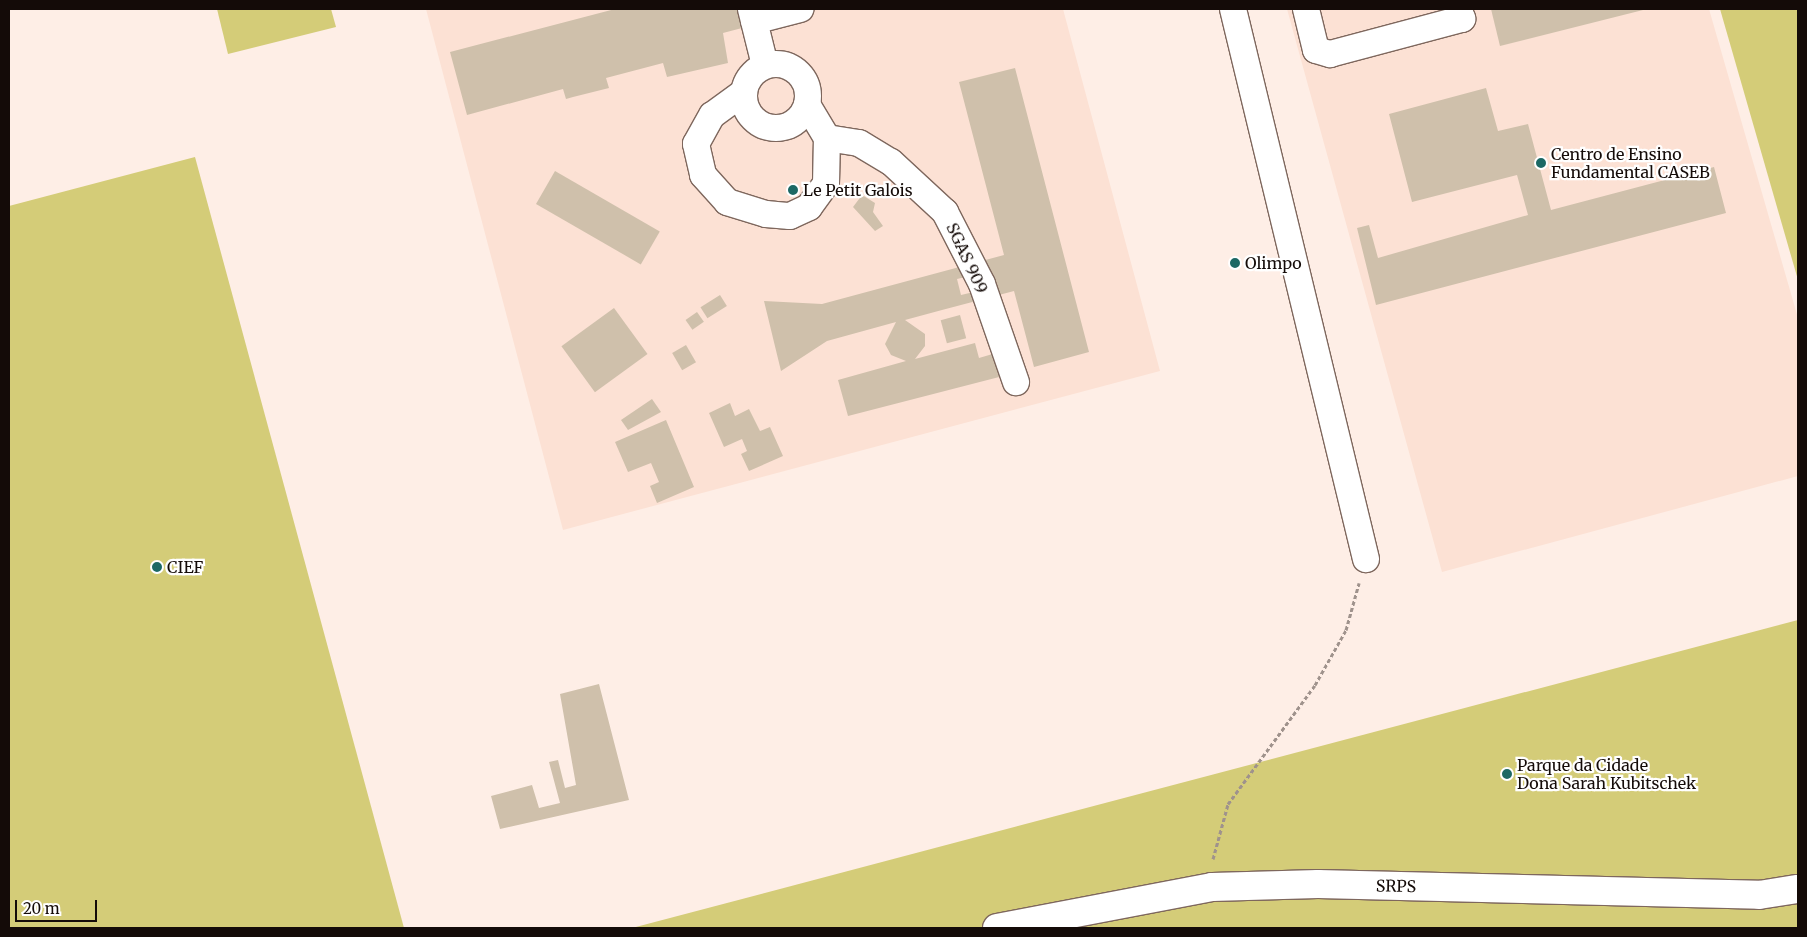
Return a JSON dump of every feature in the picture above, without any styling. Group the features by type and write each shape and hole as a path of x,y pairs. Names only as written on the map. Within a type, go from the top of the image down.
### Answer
{"main road":[{"name":"SRPS","path":"1001,928 1212,887 1318,884 1759,895 1798,889"}],"lane":[{"path":"765,65 753,15 800,9"},
{"path":"1233,9 1366,559"},
{"path":"1306,9 1316,50 1330,54 1462,19 1459,9"},
{"path":"744,92 712,115 696,144 704,175 727,202 766,214 790,216 809,207 826,184 827,138 808,105 806,82 799,72 788,66 765,65 747,81 744,92 750,115 770,127 793,124 808,105"},
{"name":"SGAS 909","path":"827,138 859,143 890,162 946,212 982,284 1016,382"}],"path":[{"path":"1212,887 1214,858 1228,804 1315,685 1342,638 1366,559"}],"shaded area":[{"path":"217,9 331,9 336,27 228,54"},
{"name":"Le Petit Galois","path":"426,9 1063,9 1160,371 563,530"},
{"name":"Centro de Ensino Fundamental CASEB","path":"1287,9 1709,9 1798,318 1798,476 1442,572"},
{"path":"1720,9 1798,9 1798,280"},
{"name":"CIEF","path":"195,157 404,928 9,928 9,206"},
{"name":"Parque da Cidade Dona Sarah Kubitschek","path":"1798,620 1798,928 632,928"}],"building":[{"path":"615,9 737,9 742,28 723,33 728,63 667,77 663,63 606,78 609,88 566,99 563,89 467,115 450,52"},
{"path":"1491,9 1647,9 1500,46"},
{"path":"1015,68 1089,352 1034,367 1014,291 942,310 905,320 925,334 925,346 915,359 975,343 979,358 996,353 1003,376 848,416 838,380 906,361 891,355 885,344 896,322 827,341 781,371 764,301 822,304 1004,255 959,82","holes":["974,275 978,291 961,295 957,279"]},
{"path":"1486,88 1498,131 1528,124 1551,210 1714,167 1726,213 1376,305 1357,228 1369,225 1378,258 1528,215 1517,175 1412,202 1389,114"},
{"path":"555,171 660,232 641,264 536,204"},
{"path":"862,195 875,203 873,212 883,226 875,231 853,207"},
{"path":"720,295 727,306 707,318 700,307"},
{"path":"614,308 648,354 595,392 561,346"},
{"path":"697,312 704,322 692,330 686,320"},
{"path":"960,315 966,338 947,343 941,320"},
{"path":"686,345 696,362 682,370 672,353"},
{"path":"652,399 661,412 628,430 621,420"},
{"path":"730,403 735,416 749,409 760,431 770,427 783,456 749,471 741,454 747,451 742,439 724,447 709,413"},
{"path":"666,420 694,487 657,503 650,486 659,482 651,463 628,472 615,442"},
{"path":"599,684 629,800 500,829 491,796 532,785 539,808 560,803 549,762 558,760 565,788 576,785 560,694"}],"place":[{"name":"Centro de Ensino Fundamental CASEB","path":"1541,163"},
{"name":"Le Petit Galois","path":"793,190"},
{"name":"Olimpo","path":"1235,263"},
{"name":"CIEF","path":"157,567"},
{"name":"Parque da Cidade Dona Sarah Kubitschek","path":"1507,774"}]}
